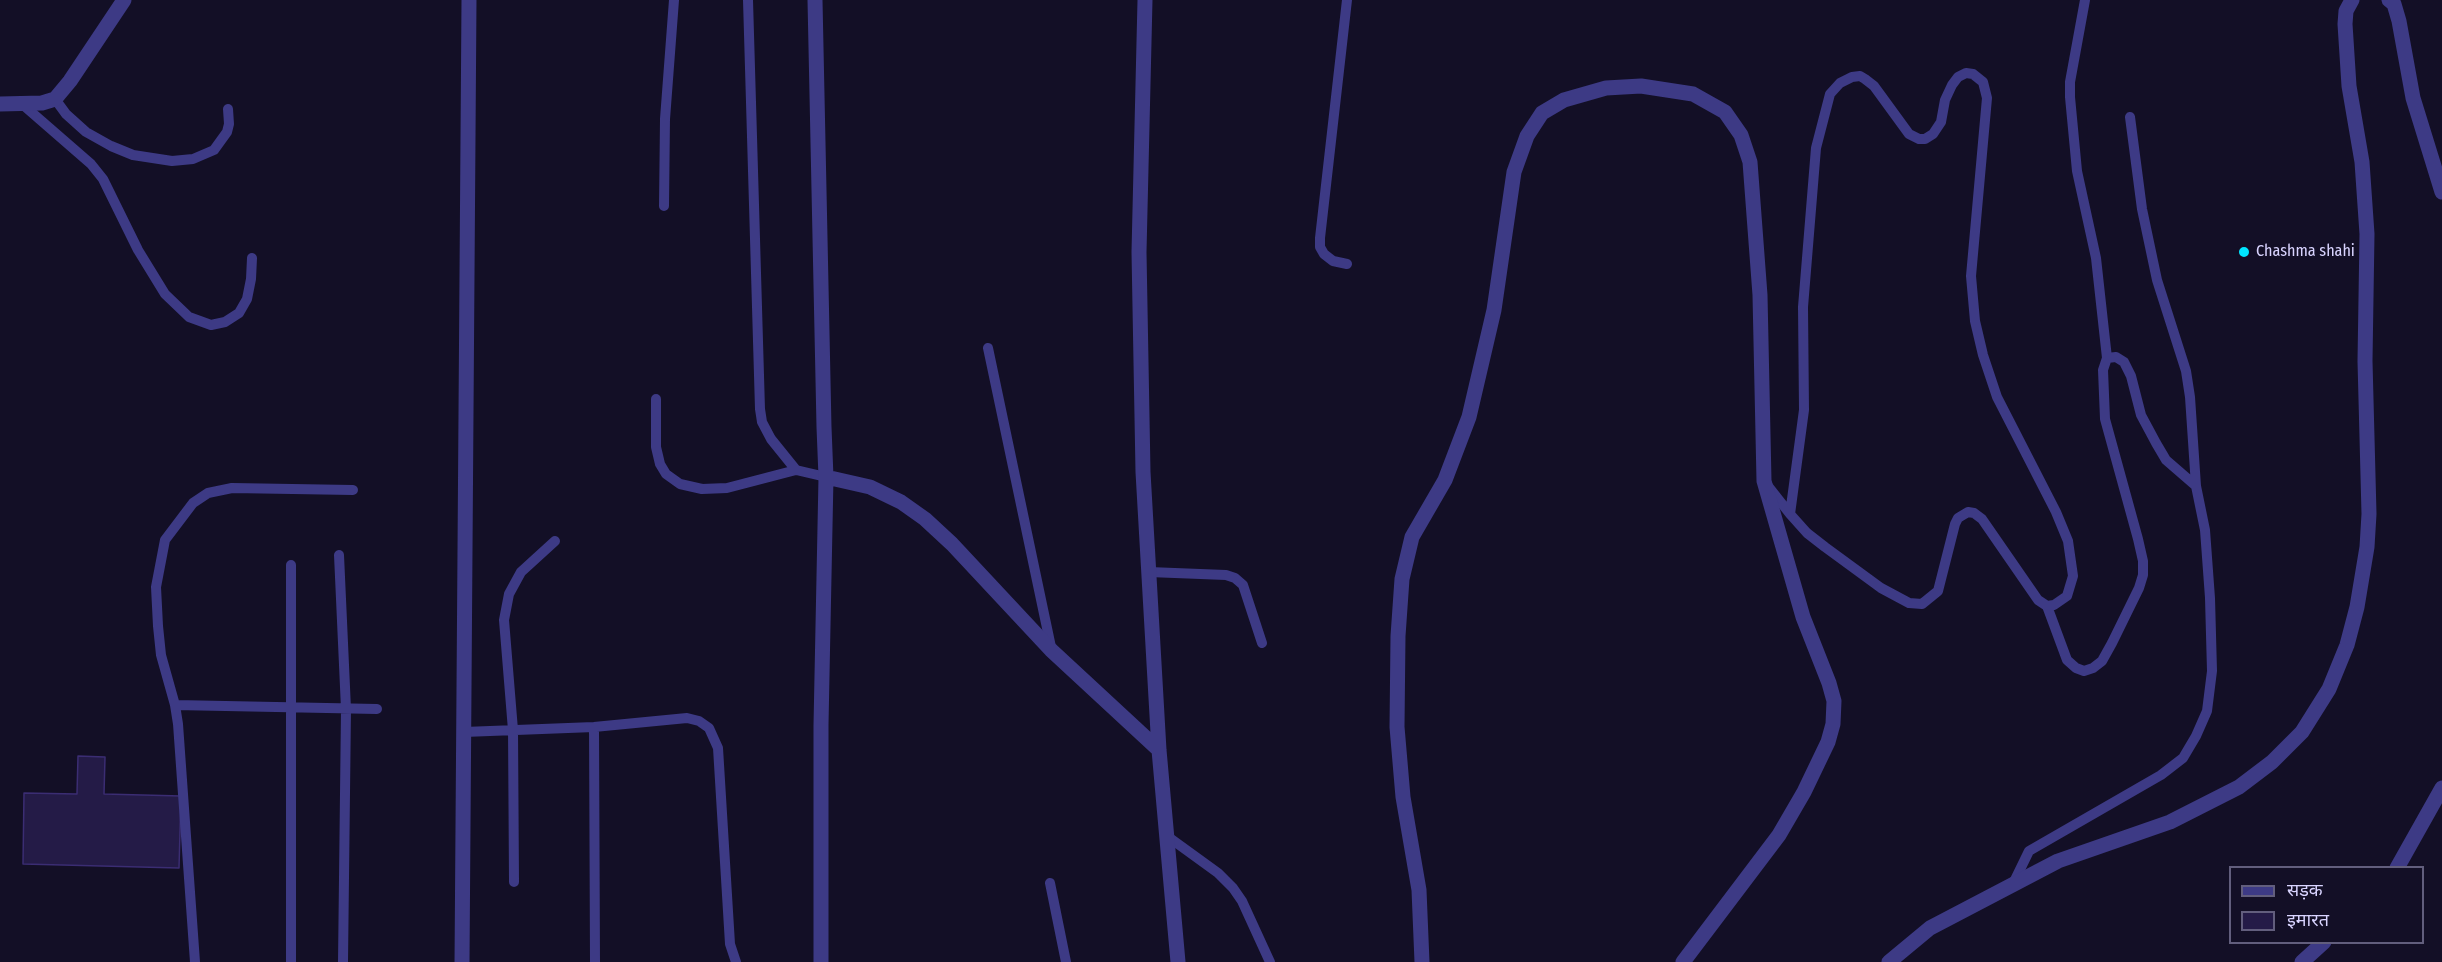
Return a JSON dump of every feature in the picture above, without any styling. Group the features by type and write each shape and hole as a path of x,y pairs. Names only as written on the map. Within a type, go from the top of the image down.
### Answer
{"street":[{"path":"0,104 42,103 55,99 70,81 124,0"},
{"path":"462,962 469,0"},
{"path":"815,0 826,477 821,725 821,962"},
{"path":"1144,0 1140,252 1143,472 1160,750 1178,962"},
{"path":"1889,962 1930,928 2058,861 2170,822 2239,788 2272,762 2302,732 2329,689 2347,645 2364,573 2368,514 2365,361 2367,234 2362,162 2349,86 2345,24 2346,11 2352,0"},
{"path":"2389,0 2394,4 2399,21 2413,98 2442,192"},
{"path":"1422,962 1419,890 1403,797 1397,727 1398,636 1402,579 1412,537 1445,480 1469,417 1494,310 1514,172 1527,136 1542,113 1564,100 1605,88 1641,86 1693,94 1725,112 1741,135 1750,162 1760,295 1764,481 1803,617 1829,683 1834,702 1833,724 1820,763 1779,835 1683,962"},
{"path":"826,477 870,487 901,502 925,519 952,544 1051,650 1160,750"},
{"path":"2398,866 2442,788"},
{"path":"2302,962 2322,944"}],"lane":[{"path":"664,206 665,120 674,0"},
{"path":"748,0 760,409 762,422 771,439 796,470"},
{"path":"1347,0 1320,238 1320,247 1324,254 1333,261 1347,264"},
{"path":"1764,481 1790,514 1825,547 1896,598 1916,605 1929,600 1938,591 1958,518 1968,512 1974,513 1982,519 2033,595 2047,606 2067,660 2076,668 2084,671 2102,661 2139,588 2143,575 2143,561 2105,419 2103,370 2108,358 2096,258 2077,171 2070,82 2085,0"},
{"path":"1790,514 1804,410 1803,306 1816,148 1830,93 1840,83 1852,77 1865,78 1874,86 1909,134 1925,139 1933,134 1941,122 1945,100 1952,84 1958,77 1973,74 1983,82 1988,98 1971,276 1975,321 1997,397 2056,512 2068,541 2073,562 2073,576 2067,596 2054,605 2047,606"},
{"path":"55,99 72,120 86,132 111,146 133,155 172,161 193,159 214,150 227,132 228,109"},
{"path":"21,104 91,164 103,179 138,250 165,294 189,317 211,325 225,322 239,314 247,298 252,258"},
{"path":"2012,886 2029,851 2161,775 2183,758 2207,711 2212,671 2205,530 2196,486 2190,397 2186,371 2157,280 2144,221 2130,117"},
{"path":"988,348 1051,650"},
{"path":"2108,358 2116,357 2124,362 2131,376 2141,415 2156,443 2166,460 2196,486"},
{"path":"656,399 656,447 660,464 666,474 680,484 702,489 727,488 796,470 826,477"},
{"path":"195,962 175,705 161,655 156,587 165,540 177,521 193,503 208,493 232,488 353,490"},
{"path":"514,882 513,730 504,621 509,594 521,572 555,541"},
{"path":"339,555 346,709 343,962"},
{"path":"291,565 291,962"},
{"path":"1149,572 1226,575 1234,578 1243,585 1262,643"},
{"path":"175,705 377,709"},
{"path":"464,732 594,727 687,718 699,721 709,728 718,748 730,944 736,962"},
{"path":"594,727 595,962"},
{"path":"1167,836 1218,873 1233,888 1242,901 1270,962"},
{"path":"1050,883 1066,962"}],"building":[{"path":"78,756 105,757 104,794 181,796 179,868 23,864 24,793 77,794"}],"place":[{"name":"Chashma shahi","path":"2244,252"}]}
